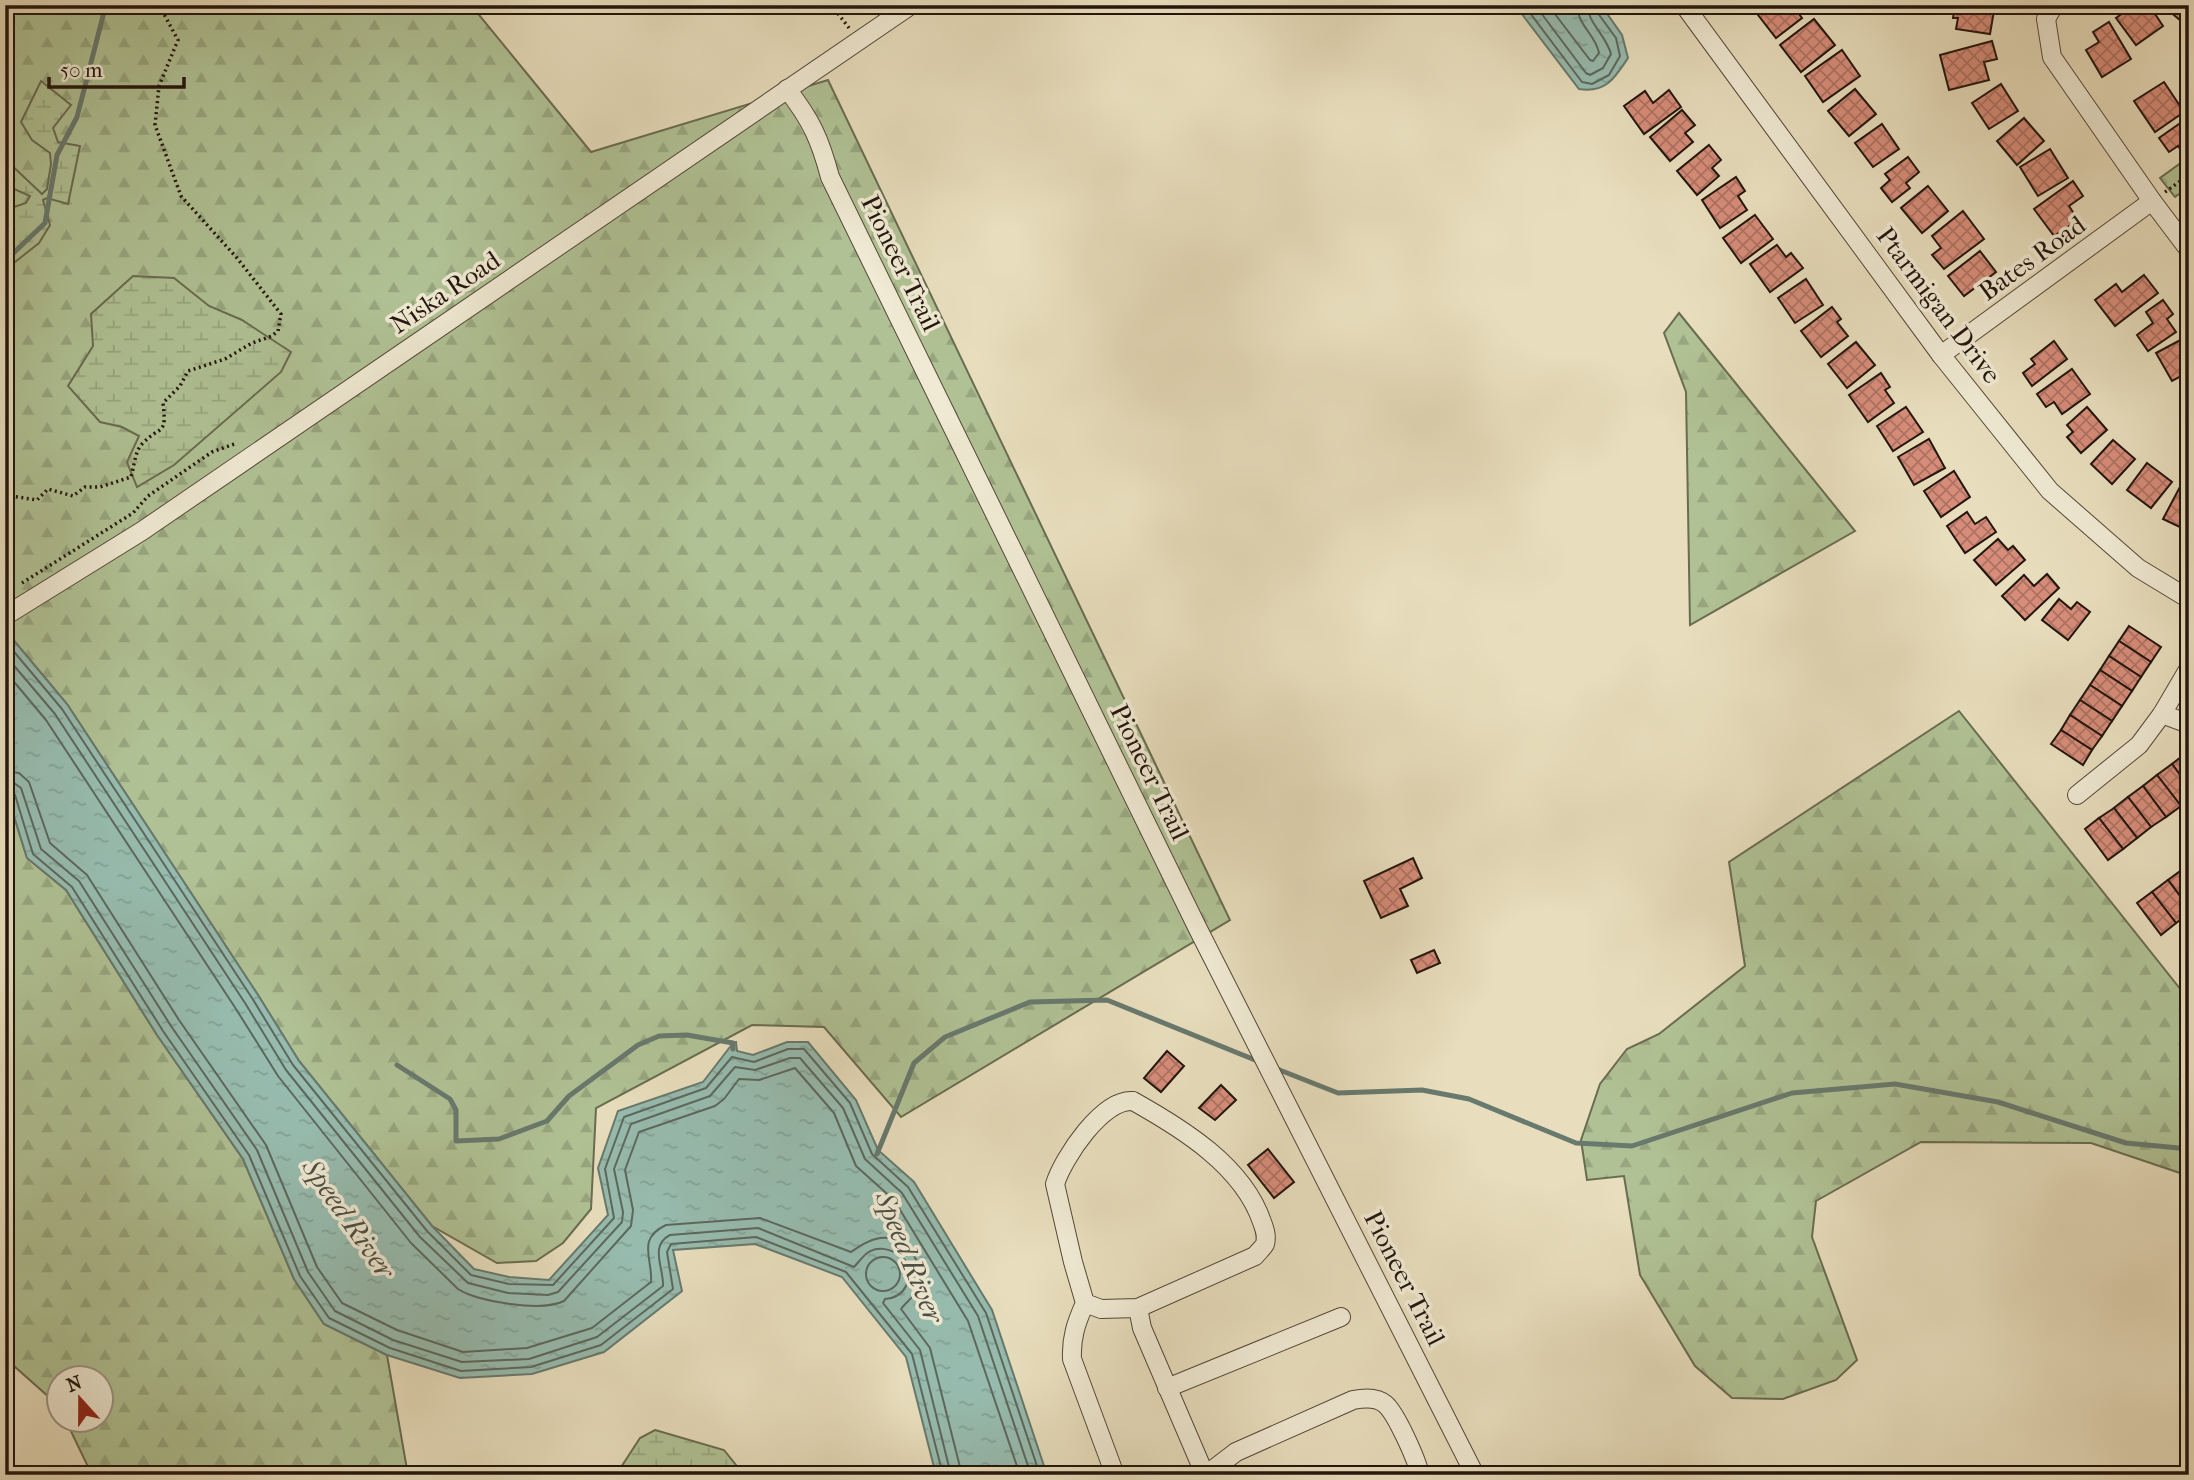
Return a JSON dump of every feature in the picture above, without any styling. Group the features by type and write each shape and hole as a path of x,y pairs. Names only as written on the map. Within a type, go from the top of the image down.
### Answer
{"street":[{"name":"Niska Road","path":"6,616 142,531 911,5"},
{"name":"Ptarmigan Drive","path":"1684,5 1941,355 2050,491 2138,568 2189,599"},
{"path":"2054,5 2046,19 2052,57 2189,250"},
{"name":"Pioneer Trail","path":"788,89 806,114 821,143 830,177 1198,929 1475,1475"},
{"name":"Bates Road","path":"1941,355 2152,201"},
{"path":"2077,795 2139,746 2189,668"},
{"path":"2162,714 2189,724"},
{"path":"1085,1303 1101,1309 1138,1308 1255,1256 1265,1246 1266,1233 1251,1198 1226,1166 1133,1101 1124,1100 1101,1115 1076,1144 1055,1184 1085,1303 1075,1325 1072,1359 1115,1475"},
{"path":"1138,1308 1142,1328 1206,1475 1236,1452 1342,1404 1367,1398 1385,1403 1399,1425 1420,1475"},
{"path":"1167,1388 1341,1317"}],"path":[{"path":"5,495 37,500 48,489 72,496 85,487 100,487 131,477 139,445 163,429 163,403 180,386 188,371 225,359 278,331 281,314 237,258 181,196 155,125 159,86 178,40 159,5"},
{"path":"824,5 836,11 859,41"},
{"path":"2152,201 2189,174"}],"green space":[{"path":"5,5 471,5 591,152 828,80 1230,920 901,1117 824,1027 752,1025 596,1108 591,1209 563,1243 536,1261 497,1263 432,1226 299,1061 67,704 5,630"},
{"path":"41,81 71,105 53,128 58,142 80,146 68,204 47,198 43,200 50,225 39,243 5,270 5,245 11,234 5,210 26,203 30,196 5,185 5,159 42,194 47,189 50,153 32,140 21,122"},
{"path":"2189,157 2189,187 2175,197 2160,178"},
{"path":"133,276 174,278 209,306 242,320 291,352 281,372 174,465 137,487 127,462 139,436 122,427 100,422 68,386 93,346 91,314"},
{"path":"1679,313 1855,531 1690,625 1686,392 1664,333"},
{"path":"1959,711 2189,1000 2189,1176 2091,1143 1921,1142 1816,1201 1812,1237 1857,1360 1836,1380 1783,1399 1732,1398 1695,1366 1640,1275 1624,1176 1587,1180 1581,1140 1600,1084 1627,1049 1659,1034 1745,966 1729,862"},
{"path":"5,787 27,858 66,890 157,1035 243,1159 294,1279 324,1324 387,1355 408,1475 92,1475 72,1434 116,1434 116,1364 46,1364 46,1394 5,1358"},
{"path":"655,1430 724,1450 744,1475 616,1475 640,1438"}],"water":[{"path":"1515,5 1601,5 1622,35 1628,58 1608,83 1596,89 1579,89"},
{"name":"Speed River","path":"5,630 67,704 299,1061 432,1226 474,1269 509,1277 549,1280 608,1215 598,1168 618,1111 703,1082 733,1043 736,1042 737,1051 753,1055 787,1042 808,1042 856,1100 878,1150 914,1182 992,1310 1047,1475 936,1475 906,1357 842,1277 755,1244 673,1250 682,1291 604,1352 532,1374 460,1378 387,1355 324,1324 294,1279 243,1159 157,1035 66,890 27,858 5,787"}],"building":[{"path":"1770,5 1792,5 1802,18 1776,38 1758,15"},
{"path":"1955,5 1995,5 1990,34 1956,29 1958,18 1953,18"},
{"path":"2134,5 2149,5 2163,26 2136,45 2116,18"},
{"path":"2162,5 2189,5 2187,26"},
{"path":"1814,19 1835,45 1801,72 1780,45"},
{"path":"2109,22 2131,59 2102,77 2086,50 2099,42 2093,32"},
{"path":"1992,41 1997,59 1984,62 1989,80 1949,90 1940,55"},
{"path":"1842,50 1860,76 1823,102 1805,76"},
{"path":"2164,82 2184,112 2155,132 2134,101"},
{"path":"2001,84 2018,111 1989,129 1972,103"},
{"path":"1855,89 1876,114 1849,136 1828,111"},
{"path":"1669,90 1681,107 1644,134 1624,106 1645,91 1653,103"},
{"path":"1682,110 1695,125 1685,133 1693,142 1670,161 1650,137"},
{"path":"2189,117 2187,159 2178,146 2169,152 2159,138"},
{"path":"2024,118 2044,141 2017,165 1997,141"},
{"path":"1882,124 1899,149 1873,167 1855,143"},
{"path":"1709,145 1721,160 1712,168 1719,176 1697,195 1677,171"},
{"path":"2050,149 2068,178 2038,196 2020,167"},
{"path":"1908,157 1919,172 1906,183 1910,188 1892,202 1881,188 1890,180 1885,174"},
{"path":"1736,177 1745,191 1738,196 1747,210 1720,228 1702,200"},
{"path":"2073,181 2083,196 2069,206 2078,220 2054,236 2034,209"},
{"path":"1928,186 1948,211 1922,233 1901,208"},
{"path":"1963,211 1984,239 1944,269 1932,255 1941,248 1932,236"},
{"path":"1755,215 1773,239 1741,263 1723,238"},
{"path":"1777,245 1786,257 1791,253 1803,268 1770,292 1750,264"},
{"path":"1980,251 1996,272 1964,296 1948,276"},
{"path":"2144,275 2158,293 2115,326 2095,300 2116,284 2122,292"},
{"path":"1806,279 1823,305 1795,323 1778,298"},
{"path":"2163,300 2173,314 2167,319 2176,332 2148,351 2137,335 2153,323 2146,312"},
{"path":"1832,307 1841,319 1837,322 1848,336 1821,357 1801,331"},
{"path":"2188,336 2189,372 2172,381 2156,353"},
{"path":"2054,341 2067,359 2032,386 2023,373 2035,364 2031,359"},
{"path":"1856,342 1875,365 1847,388 1828,364"},
{"path":"2072,369 2090,394 2062,414 2054,402 2046,407 2037,394"},
{"path":"1881,373 1890,387 1885,390 1894,403 1868,422 1849,395"},
{"path":"1906,407 1923,432 1893,451 1877,426"},
{"path":"2087,407 2107,430 2081,453 2067,437 2073,432 2067,425"},
{"path":"1929,439 1945,468 1914,485 1898,457"},
{"path":"2113,440 2135,459 2112,484 2091,464"},
{"path":"2147,463 2172,482 2151,508 2127,490"},
{"path":"1954,471 1970,497 1941,517 1924,491"},
{"path":"2182,483 2189,486 2189,525 2186,530 2163,519"},
{"path":"1967,512 1975,524 1986,517 1996,532 1965,553 1947,526"},
{"path":"1998,539 2008,550 2013,546 2025,560 1996,585 1974,560"},
{"path":"2047,574 2059,588 2025,620 2002,596 2024,575 2034,586"},
{"path":"2059,599 2071,609 2077,602 2090,612 2068,640 2042,620"},
{"path":"2129,626 2161,647 2151,662 2119,641"},
{"path":"2119,641 2151,662 2141,677 2109,656"},
{"path":"2109,656 2141,677 2132,691 2100,670"},
{"path":"2100,670 2132,691 2122,706 2090,685"},
{"path":"2090,685 2122,706 2112,721 2080,700"},
{"path":"2080,700 2112,721 2102,736 2070,715"},
{"path":"2070,715 2102,736 2092,750 2061,730"},
{"path":"2061,730 2092,750 2083,765 2051,744"},
{"path":"2186,753 2189,756 2189,787 2172,764"},
{"path":"2172,764 2189,787 2189,800 2181,806 2157,775"},
{"path":"2157,775 2181,806 2166,817 2143,786"},
{"path":"2143,786 2166,817 2151,827 2128,797"},
{"path":"2128,797 2151,827 2137,838 2114,808"},
{"path":"2114,808 2137,838 2123,849 2099,818"},
{"path":"2099,818 2123,849 2108,860 2085,829"},
{"path":"1413,858 1422,878 1400,889 1408,906 1381,918 1364,881"},
{"path":"2183,869 2189,877 2189,908 2168,880"},
{"path":"2168,880 2189,908 2189,914 2176,923 2152,892"},
{"path":"2152,892 2176,923 2161,935 2137,903"},
{"path":"1434,950 1440,963 1417,973 1411,960"},
{"path":"1167,1051 1184,1066 1161,1092 1144,1078"},
{"path":"1221,1085 1236,1100 1215,1120 1199,1108"},
{"path":"1268,1149 1294,1182 1274,1198 1248,1165"}],"waterway":[{"path":"5,261 45,223 57,155 77,117 104,12 99,5"},
{"path":"877,1154 914,1063 945,1037 1030,1002 1107,1000 1260,1062"},
{"path":"397,1065 450,1099 456,1110 456,1141 499,1139 547,1121 569,1096 638,1045 659,1036 687,1035 733,1043 733,1049"},
{"path":"1272,1067 1338,1093 1422,1090 1469,1099 1576,1143 1632,1146 1792,1093 1895,1084 1998,1102 2126,1143 2189,1149"}]}
